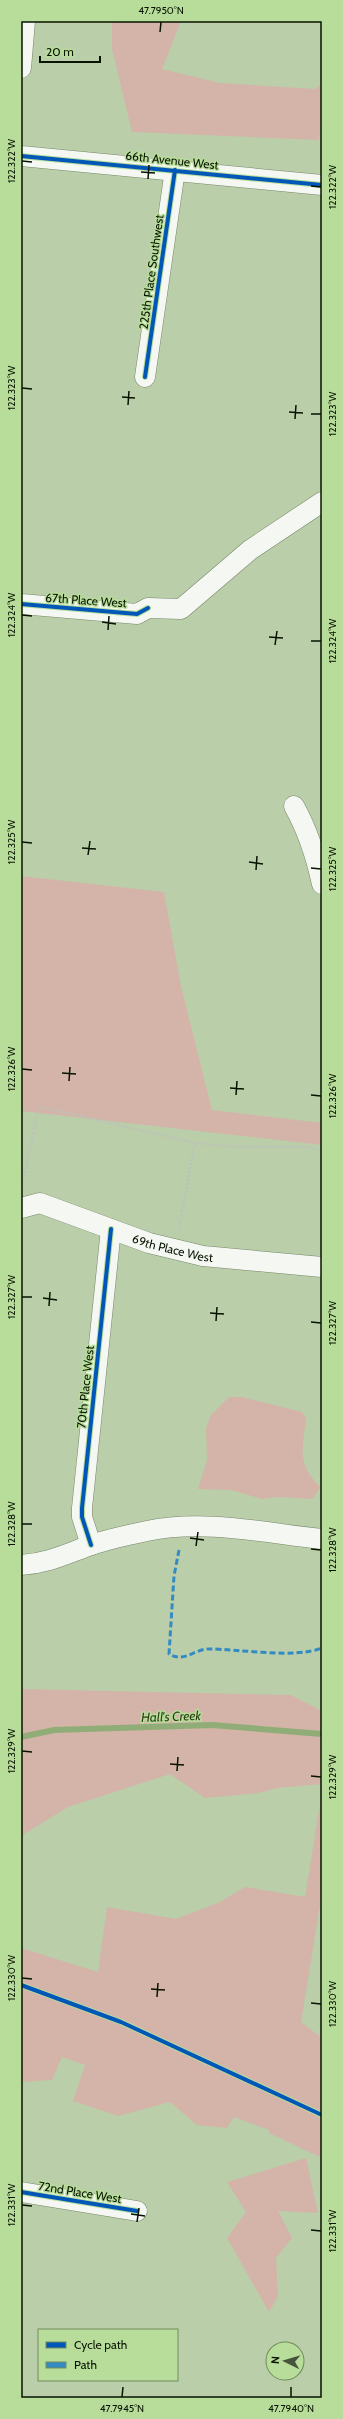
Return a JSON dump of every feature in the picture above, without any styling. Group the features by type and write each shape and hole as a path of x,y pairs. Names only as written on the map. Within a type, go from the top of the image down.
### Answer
{"street":[{"path":"21,68 26,21"},
{"name":"66th Avenue West","path":"21,156 322,185"},
{"name":"225th Place Southwest","path":"145,377 175,170"},
{"name":"67th Place West","path":"21,604 137,614 148,608 181,609 250,550 322,502"},
{"path":"294,806 308,831 317,860 322,884"},
{"name":"69th Place West","path":"25,1206 40,1203 149,1243 203,1256 322,1267"},
{"name":"70th Place West","path":"91,1546 82,1517 82,1508 111,1229"},
{"path":"21,1565 60,1558 91,1546 148,1531 182,1527 218,1527 322,1539"},
{"name":"72nd Place West","path":"21,2192 137,2211"}],"path":[{"path":"24,1177 38,1110 42,1107 195,1143 237,1147 307,1147 322,1150"},
{"path":"179,1228 195,1143"}],"shaded area":[{"path":"112,21 181,21 162,69 220,83 316,89 322,82 322,113 319,140 132,132 112,49"},
{"path":"21,876 164,892 181,986 212,1110 322,1123 322,1145 21,1111"},
{"path":"229,1397 242,1397 302,1412 306,1418 303,1447 304,1463 312,1478 320,1487 313,1499 279,1497 262,1499 231,1490 198,1489 207,1460 206,1428 211,1415"},
{"path":"21,1689 291,1695 322,1711 322,1784 277,1788 259,1793 205,1798 170,1774 68,1807 21,1836"},
{"path":"322,1792 322,1893 301,2022 322,2038 322,2158 269,2133 269,2130 234,2117 227,2128 197,2125 170,2102 118,2116 73,2101 85,2065 62,2057 52,2080 21,2082 21,1948 98,1972 107,1907 176,1919 220,1902 245,1887 305,1897"},
{"path":"306,2158 318,2213 278,2211 292,2238 276,2258 278,2296 269,2312 227,2238 246,2212 227,2182"}],"waterway":[{"name":"Hall's Creek","path":"21,1737 54,1730 212,1725 322,1734"}],"marked path":[{"path":"179,1550 174,1576 169,1654 180,1657 209,1649 267,1653 297,1653 322,1648"}],"cycle path":[{"path":"21,156 322,185"},
{"path":"145,377 175,170"},
{"path":"21,604 137,614 148,608"},
{"path":"91,1545 82,1517 82,1508 111,1229"},
{"path":"21,1985 121,2022 322,2115"},
{"path":"21,2192 137,2211"}]}
